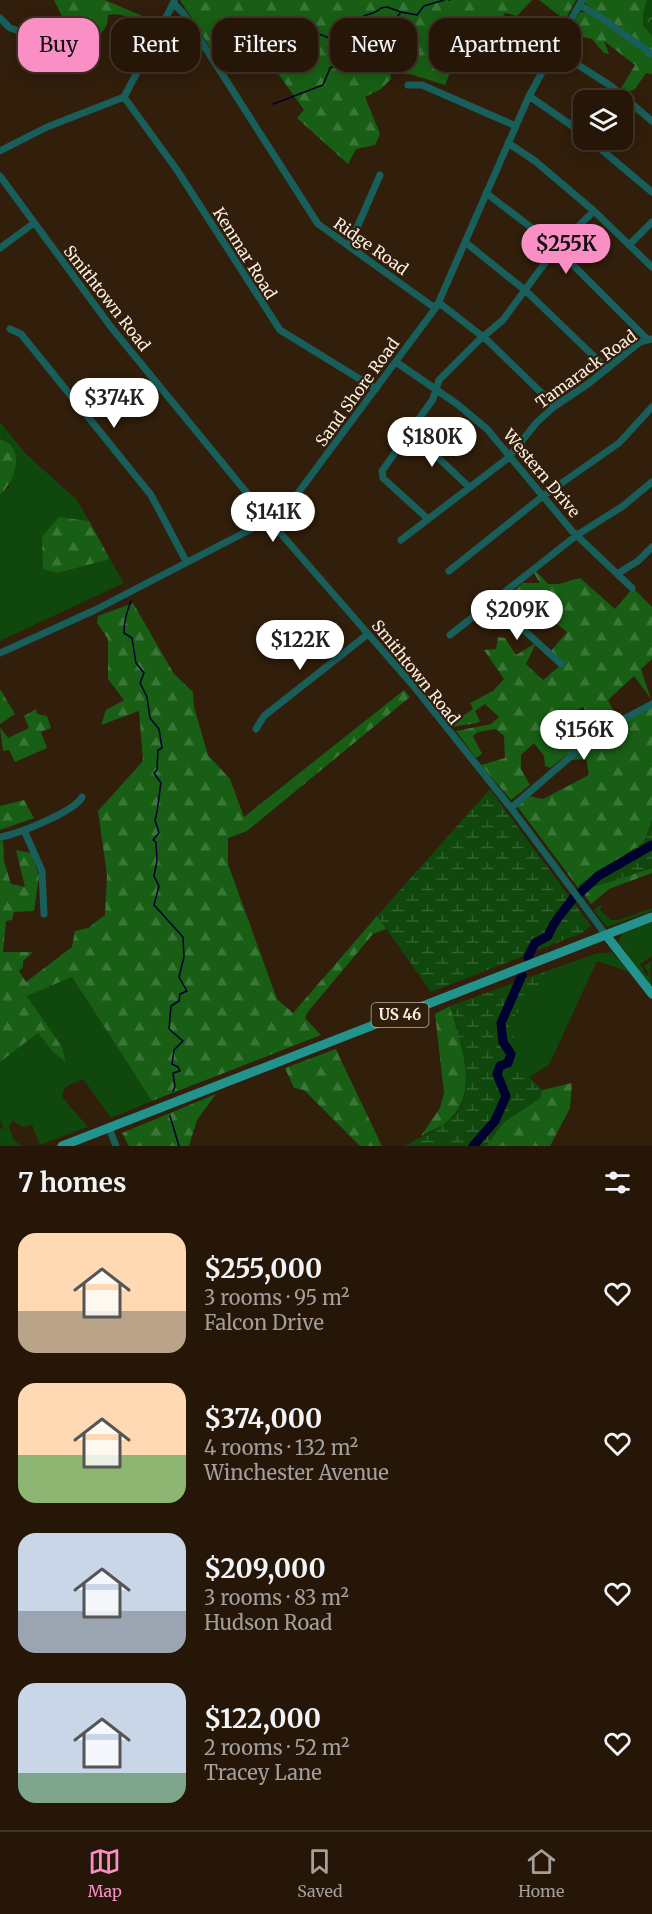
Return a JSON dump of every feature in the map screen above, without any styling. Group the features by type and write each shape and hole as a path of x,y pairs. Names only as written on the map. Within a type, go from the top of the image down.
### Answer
{"main road":[{"name":"US 46","path":"62,1146 652,917"},
{"path":"606,934 652,994"}],"street":[{"path":"0,151 47,128 124,97 174,2"},
{"name":"Ridge Road","path":"174,2 194,29 321,227 432,306 442,305 483,337 555,406"},
{"path":"581,3 652,54"},
{"name":"Sand Shore Road","path":"572,18 581,3"},
{"path":"0,18 10,28 18,31"},
{"path":"581,67 611,86 652,121"},
{"name":"Sand Shore Road","path":"0,653 95,610 268,520 299,492 437,306 541,72"},
{"path":"408,85 422,85 516,126"},
{"path":"529,96 573,126"},
{"name":"Kenmar Road","path":"124,97 177,170 280,330 376,388"},
{"path":"508,143 535,161 594,211 652,267"},
{"path":"602,150 652,192"},
{"path":"349,246 380,175"},
{"name":"Smithtown Road","path":"0,176 111,327 268,520 368,634 511,808 606,934"},
{"path":"486,193 556,248 650,340"},
{"path":"428,519 381,474 433,399 439,380 503,320 556,248 594,211"},
{"path":"629,245 652,222"},
{"path":"0,248 33,223"},
{"path":"465,242 526,291 607,369"},
{"path":"10,329 21,334 151,495 186,561"},
{"name":"Tamarack Road","path":"401,540 511,454 537,422 555,406 640,342 650,340"},
{"name":"Western Drive","path":"396,362 468,412 511,454 577,535 632,588"},
{"path":"449,571 543,496 619,443 652,407"},
{"path":"410,431 470,487"},
{"path":"450,635 577,535 623,506 652,482"},
{"path":"617,574 638,561 652,547"},
{"path":"495,600 561,663"},
{"path":"256,729 264,716 368,634"},
{"path":"511,808 599,732 652,704"},
{"path":"0,837 24,830 74,807 82,797"},
{"path":"24,830 42,871 44,914"},
{"path":"109,1128 116,1146"}],"green space":[{"path":"54,0 105,0 147,18 108,15 107,23 99,35 99,18 63,18"},
{"path":"180,0 532,0 517,16 505,13 503,18 429,18 429,72 450,72 445,85 410,74 390,73 391,79 381,89 365,97 380,134 375,145 356,149 348,164 297,118 304,110 277,72 318,72 318,18 212,18 212,50 200,32 200,18 191,18"},
{"path":"539,0 576,0 566,18 562,18"},
{"path":"580,0 652,0 652,51"},
{"path":"647,0 652,0 652,36 643,26 643,13"},
{"path":"580,12 590,13 652,57 652,74 646,73 633,90 620,90 635,65 604,41 609,54 604,53 592,39 581,37 581,18 576,18"},
{"path":"0,422 25,453 77,500 89,521 59,517 58,573 110,559 124,583 0,641 0,495 9,487 6,440 0,439"},
{"path":"0,439 14,449 16,465 10,482 0,495"},
{"path":"59,517 89,521 110,559 58,573 43,569 42,537"},
{"path":"536,571 548,584 559,584 580,578 615,609 633,588 652,607 652,659 641,669 651,699 634,676 608,700 616,717 593,733 585,724 591,717 583,707 558,722 557,726 568,735 575,733 583,742 550,768 545,766 544,756 534,743 521,755 521,769 530,785 511,800 481,765 505,758 504,736 496,729 478,732 473,736 482,754 476,758 456,731 491,724 499,717 485,704 475,711 480,721 477,723 452,727 446,718 460,718 473,709 470,703 493,691 504,679 484,650 496,649 498,637 505,638 516,655 536,643 526,664 543,680 561,665 550,652 567,632 542,612 547,603 541,596 529,597 527,605 514,616 501,605 501,601 523,583 540,583 534,573"},
{"path":"133,603 174,674 193,692 194,707 208,755 230,779 244,817 404,690 410,697 247,831 228,838 228,864 277,999 293,1013 377,916 386,929 373,934 307,1013 305,1018 321,1035 152,1101 72,977 27,996 62,1047 66,1062 53,1052 38,1033 0,1062 0,841 3,840 4,861 11,884 25,887 16,850 31,853 39,876 34,911 14,912 12,920 6,921 3,952 33,952 23,961 23,967 19,971 26,982 72,947 75,931 88,928 105,915 107,875 98,811 143,761 139,711 101,725 106,710 124,700 108,679 108,639 97,623 98,616"},
{"path":"0,689 15,714 0,724"},
{"path":"652,706 652,820 644,842 577,886 517,806 528,796 543,799 589,775 586,759 571,760 602,732"},
{"path":"36,709 37,714 47,716 51,728 41,732 47,748 15,762 9,750 3,751 0,727 8,738 29,728 24,716"},
{"path":"490,789 591,926 582,933 431,992 377,916"},
{"path":"24,800 34,818 0,830 0,806"},
{"path":"652,820 652,868 587,889 583,893 577,886 644,842"},
{"path":"652,868 652,873 609,889 591,904 583,893 586,889"},
{"path":"602,905 600,910 611,920 619,920 652,908 652,911 607,927 594,911"},
{"path":"652,922 652,956 640,964 647,976 649,974 644,966 652,961 650,972 652,988 618,942 622,934"},
{"path":"612,952 629,972 597,961 549,1065 529,1077 514,1061 514,1017 541,983 546,971 595,954"},
{"path":"546,971 541,983 514,1017 514,1061 542,1090 540,1098 504,1122 486,1146 405,1146 443,1125 461,1106 465,1093 465,1063 450,1006"},
{"path":"72,977 152,1101 111,1118 83,1079 66,1088 63,1098 88,1127 40,1145 32,1125 23,1127 13,1121 9,1126 14,1140 21,1146 0,1146 0,1127 4,1130 0,1120 0,1062 38,1033 53,1052 66,1061 62,1047 27,996"},
{"path":"450,1006 465,1062 465,1092 461,1105 450,1119 421,1136 440,1108 444,1093 435,1014"},
{"path":"336,1049 382,1146 360,1146 304,1090 294,1088 285,1068"},
{"path":"572,1083 570,1108 550,1146 486,1146 504,1122 540,1098 542,1090"},
{"path":"216,1094 197,1120 189,1146 129,1146 122,1133"}],"waterway":[{"path":"273,104 323,85 330,68 344,61 354,48 382,36 401,12 417,15 424,6 444,0"},
{"path":"318,34 331,39 364,16 381,8 387,7 401,12"},
{"path":"131,601 124,633 132,638 136,663 144,673 140,683 147,697 150,718 159,729 162,748 158,750 157,770 154,773 161,783 155,820 159,833 153,840 156,842 157,861 154,876 159,886 154,905 183,937 184,957 179,977 187,991 180,994 179,1001 171,1006 169,1029 183,1041 174,1050 172,1064 180,1071 173,1073 175,1087 173,1091"},
{"path":"580,893 598,876 652,845"},
{"path":"528,957 535,943 548,936 556,920 574,897"},
{"path":"473,1146 495,1121 506,1096 497,1074 500,1066 508,1063 511,1054 503,1042 501,1023 522,975"},
{"path":"170,1116 179,1146"}]}
